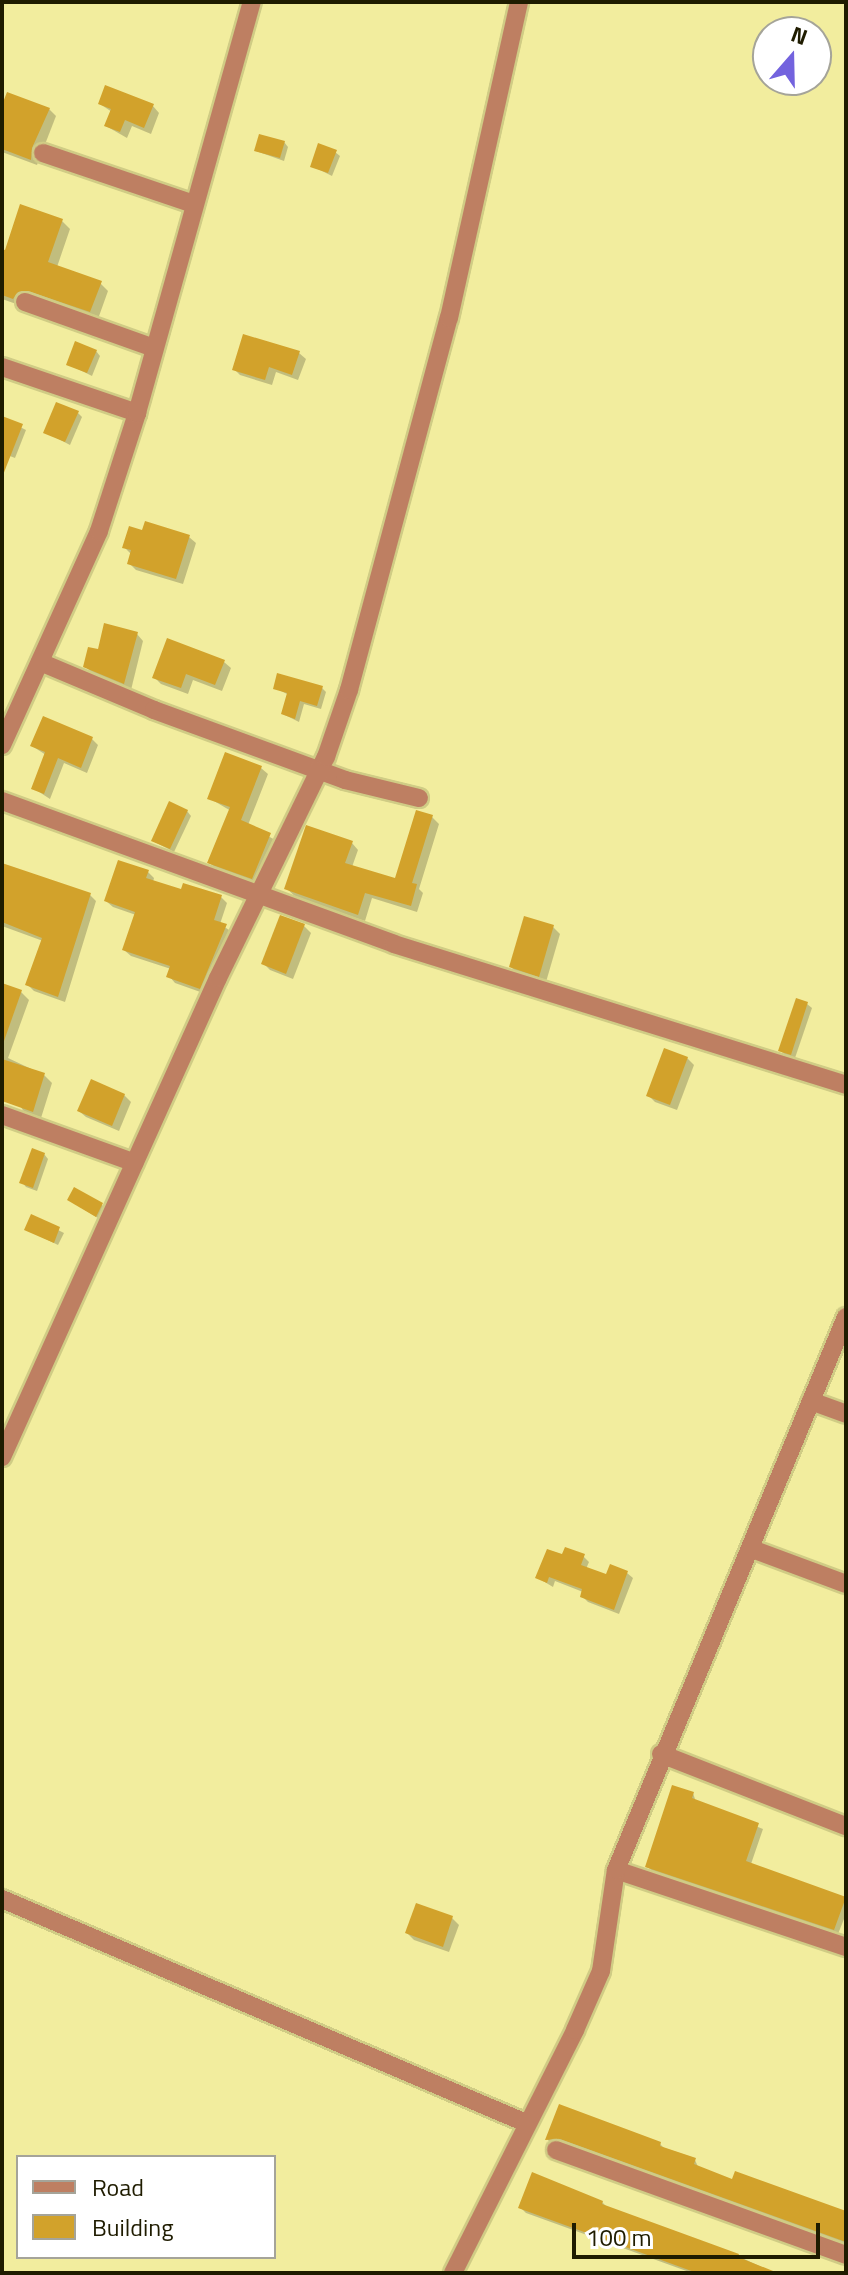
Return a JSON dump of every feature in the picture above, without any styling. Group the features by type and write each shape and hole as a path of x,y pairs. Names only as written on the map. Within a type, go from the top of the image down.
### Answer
{"street":[{"path":"2,745 99,531 137,413 252,2"},
{"path":"2,1457 258,896 320,768 349,690 449,318 519,2"},
{"path":"43,153 194,204"},
{"path":"25,302 154,348"},
{"path":"2,367 137,413"},
{"path":"40,662 154,710 320,768 345,780 419,798"},
{"path":"2,801 394,944 846,1085"},
{"path":"2,1115 135,1163"},
{"path":"453,2273 575,2030 601,1971 616,1870 661,1754 752,1549 846,1317"},
{"path":"811,1401 846,1414"},
{"path":"752,1549 846,1584"},
{"path":"661,1754 846,1826"},
{"path":"616,1870 846,1947"},
{"path":"2,1899 526,2123"},
{"path":"556,2150 846,2255"}],"building":[{"path":"105,85 154,104 144,128 125,120 120,132 104,126 111,109 98,104"},
{"path":"7,92 50,108 32,148 31,160 2,149 2,105"},
{"path":"259,134 285,141 280,158 254,151"},
{"path":"318,143 337,150 328,173 310,167"},
{"path":"20,204 63,219 48,262 102,281 90,312 28,291 18,292 13,299 2,295 2,249 5,250"},
{"path":"243,334 300,351 292,375 269,367 265,380 232,370"},
{"path":"75,341 97,350 87,373 66,365"},
{"path":"56,402 79,411 65,442 43,433"},
{"path":"2,416 23,424 3,475 2,475"},
{"path":"145,521 190,535 176,579 127,564 131,550 122,548 129,526 142,530"},
{"path":"104,623 138,632 124,684 83,667 88,647 98,649"},
{"path":"167,638 225,660 215,685 186,674 181,688 152,678"},
{"path":"277,673 323,686 317,706 300,701 295,719 281,714 287,693 273,689"},
{"path":"43,716 93,737 81,768 58,758 44,794 31,789 45,752 30,746"},
{"path":"225,752 262,766 241,820 271,833 252,879 207,863 230,807 207,799"},
{"path":"169,801 188,810 170,849 151,841"},
{"path":"416,810 433,815 412,883 417,884 411,906 365,893 358,915 284,889 306,825 353,841 345,863 395,878"},
{"path":"118,860 149,870 146,878 181,889 183,883 222,895 214,920 227,924 200,989 166,977 170,966 122,950 135,912 104,901"},
{"path":"2,863 91,893 58,997 25,985 42,938 2,922"},
{"path":"280,915 305,924 286,974 261,964"},
{"path":"524,916 554,925 539,977 509,967"},
{"path":"2,983 22,990 4,1041 2,1040"},
{"path":"796,998 808,1002 791,1055 778,1051"},
{"path":"664,1048 688,1057 670,1105 646,1096"},
{"path":"2,1059 45,1073 33,1112 2,1101"},
{"path":"91,1079 125,1094 112,1126 77,1111"},
{"path":"32,1148 45,1153 33,1188 19,1183"},
{"path":"74,1187 103,1203 96,1217 67,1200"},
{"path":"31,1214 60,1227 54,1243 24,1230"},
{"path":"565,1547 585,1554 581,1565 606,1574 610,1564 628,1571 614,1610 580,1597 582,1589 549,1577 547,1583 535,1578 547,1549 562,1554"},
{"path":"672,1785 694,1792 692,1798 759,1823 746,1861 846,1897 834,1930 645,1867"},
{"path":"416,1903 453,1916 443,1947 405,1933"},
{"path":"559,2104 661,2142 660,2146 696,2158 694,2164 732,2179 735,2171 846,2211 846,2242 560,2139 545,2140"},
{"path":"532,2172 603,2201 602,2204 739,2254 738,2257 778,2273 697,2273 518,2208"}]}
